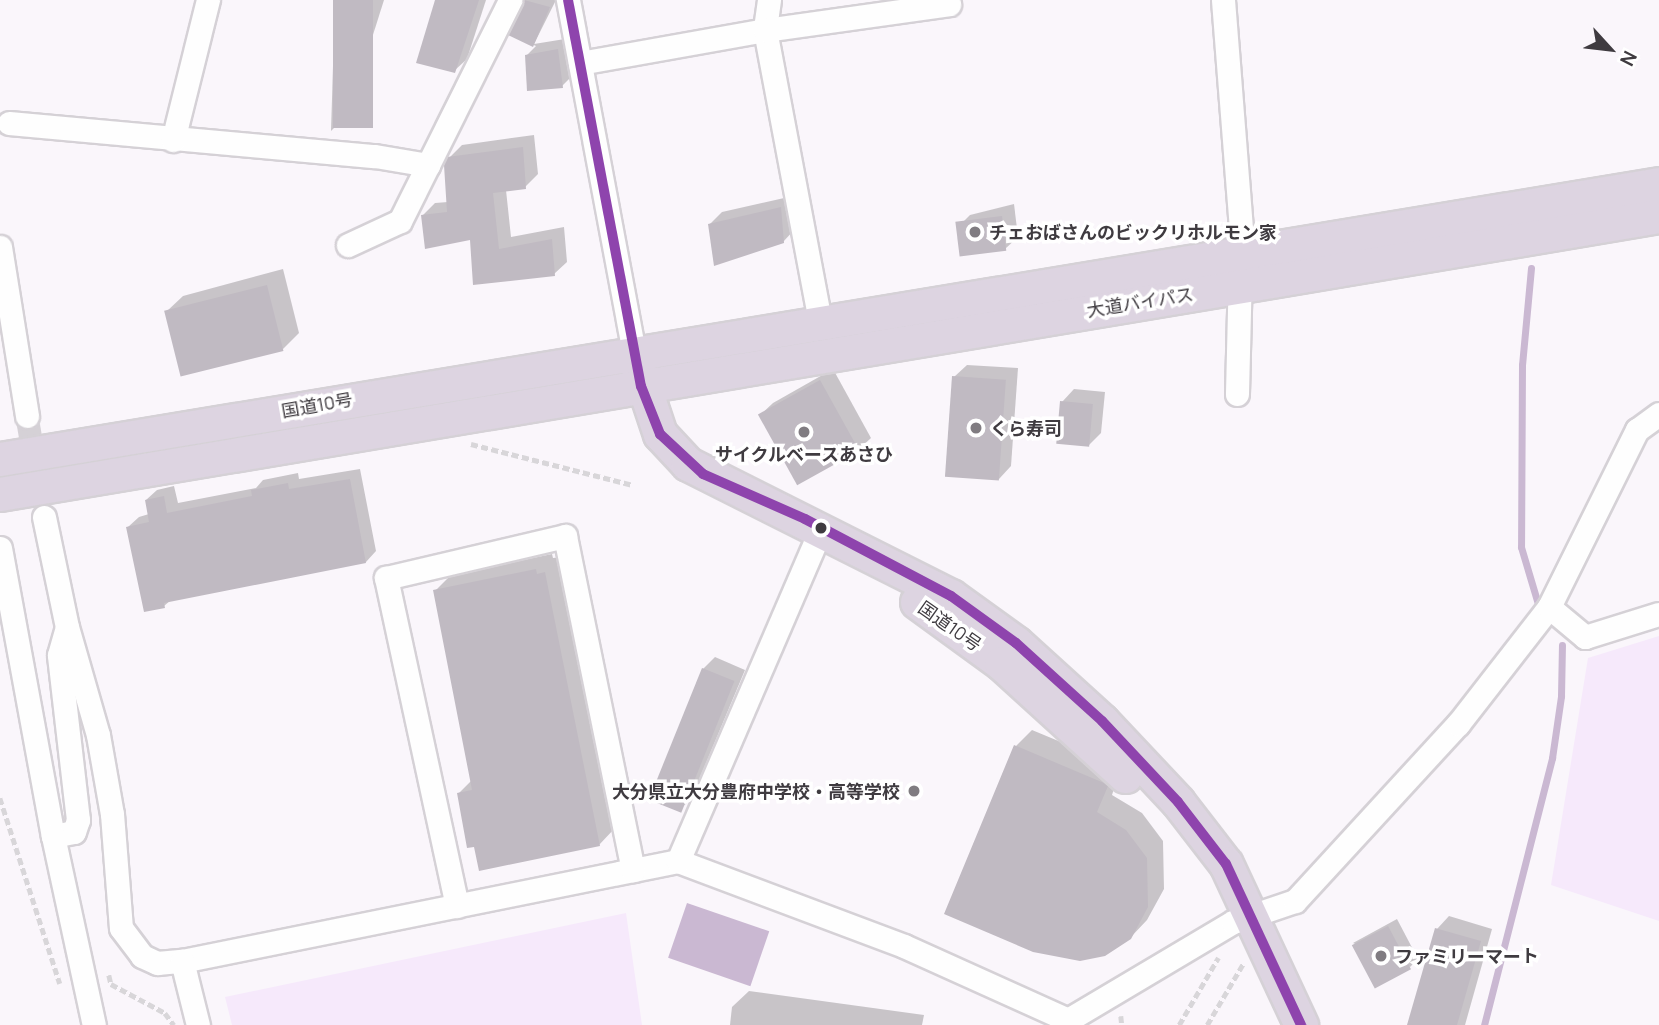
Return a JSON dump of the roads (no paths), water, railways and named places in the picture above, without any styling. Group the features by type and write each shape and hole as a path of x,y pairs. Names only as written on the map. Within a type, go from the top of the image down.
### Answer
{"highway":[{"name":"大道バイパス","path":"632,387 1241,269 1659,184"},
{"name":"大道バイパス","path":"634,352 820,322 1659,216"},
{"name":"国道10号","path":"0,458 634,352 632,387 647,447 670,470 815,543 939,615 1002,663 1157,805 1249,914"},
{"name":"国道10号","path":"0,494 632,387"},
{"name":"国道10号","path":"632,387 660,434 688,464 951,596 1016,643 1102,721 1178,802 1226,864 1301,1025"}],"street":[{"path":"173,140 208,0"},
{"path":"348,245 400,221 510,0"},
{"path":"568,0 634,352"},
{"path":"769,0 765,30 820,322"},
{"path":"1223,0 1238,159 1241,269 1237,394"},
{"path":"580,63 666,51 765,30 949,4"},
{"path":"9,123 173,140 375,156 428,166"},
{"path":"0,247 27,416"},
{"path":"44,517 67,627 98,735 111,814 121,928 142,956 157,963 182,961 678,861 904,946 1069,1022 1249,914 1295,901 1458,724 1549,607 1637,430 1659,414"},
{"path":"457,906 386,578 565,536 633,870"},
{"path":"678,861 815,543"},
{"path":"0,548 53,836 94,1025"},
{"path":"1549,607 1585,637 1659,614"},
{"path":"53,836 74,832 78,820 59,654 67,627"},
{"path":"182,961 198,1025"}],"waterway":[{"path":"1531,268 1522,365 1521,547 1538,604"},
{"path":"1484,1025 1552,758 1561,696 1562,645"}],"tunnel":[{"path":"27,416 44,517"}],"place":[{"name":"チェおばさんのビックリホルモン家","path":"975,232"},
{"name":"くら寿司","path":"976,428"},
{"name":"サイクルベースあさひ","path":"804,432"},
{"name":"大分県立大分豊府中学校・高等学校","path":"914,791"},
{"name":"ファミリーマート","path":"1381,956"}]}
